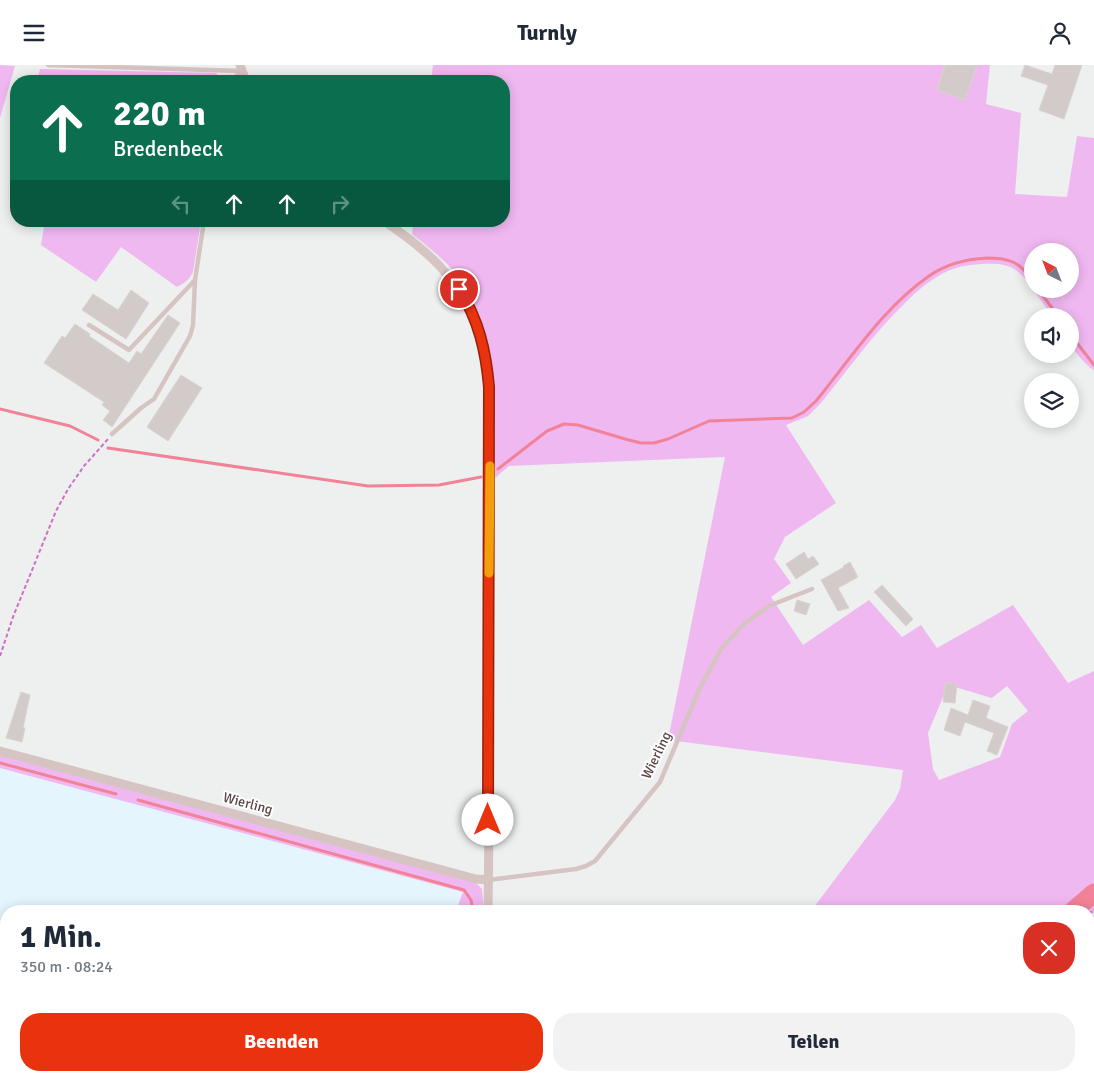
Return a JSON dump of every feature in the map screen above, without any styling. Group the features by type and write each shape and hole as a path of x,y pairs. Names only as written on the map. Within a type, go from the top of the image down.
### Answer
{"street":[{"path":"393,227 429,255 452,278 467,301 479,328 487,359 490,481 488,905"},
{"name":"Wierling","path":"0,751 476,879 488,880"}],"lane":[{"path":"48,65 241,68"},
{"path":"112,434 154,399 190,336 194,280 203,227"},
{"path":"89,325 129,350 194,280"},
{"name":"Wierling","path":"488,880 576,869 595,861 660,782 699,690 721,649 745,623 771,605 812,589"}],"path":[{"path":"0,656 13,617 60,504 84,466 112,434"}],"shaded area":[{"path":"0,65 15,66 12,75 10,75 10,83 0,118"},
{"path":"433,65 990,65 986,104 1021,113 1015,194 1067,197 1077,136 1094,138 1094,370 1079,356 1079,308 1046,308 1039,298 1079,298 1079,243 1024,243 1024,277 1016,270 1005,265 981,264 948,271 931,281 910,298 882,327 820,404 808,416 786,425 836,503 785,537 774,559 791,583 771,597 803,645 869,600 902,637 921,625 937,648 1013,605 1068,683 1094,671 1094,905 816,905 895,800 900,789 903,770 668,740 725,457 509,466 495,478 491,373 481,322 471,298 457,275 441,258 412,234 413,227 510,227 510,75 432,75","holes":["948,685 992,698 1007,686 1028,711 1012,724 1000,757 939,780 933,769 928,733"]},
{"path":"40,69 216,73 218,75 38,75"},
{"path":"44,227 200,227 193,272 186,281 177,287 121,247 96,282 41,245"},
{"path":"0,752 475,882 482,889 483,905 458,905 463,892 0,768"},
{"path":"0,768 463,893 458,905 0,905"}],"building":[{"path":"945,65 977,65 965,100 937,90"},
{"path":"1025,65 1052,74 1055,65 1082,65 1064,119 1039,110 1048,85 1021,76"},
{"path":"131,290 149,303 126,339 82,310 93,294 118,310"},
{"path":"168,315 180,323 112,427 103,420 110,411 102,405 104,402 44,363 62,336 65,338 75,324 90,334 89,336 129,363 137,351 141,354"},
{"path":"181,375 202,388 168,441 147,427"},
{"path":"804,552 808,559 813,556 819,564 796,579 786,564"},
{"path":"850,562 858,577 838,588 849,608 838,611 821,580"},
{"path":"882,585 913,619 906,626 874,592"},
{"path":"797,600 810,604 806,615 794,611"},
{"path":"945,683 957,684 955,703 943,702"},
{"path":"21,692 30,695 22,742 6,738"},
{"path":"973,700 990,706 986,718 1008,727 997,755 987,751 994,733 965,722 960,736 944,730 951,708 968,715"}],"waterway":[{"path":"498,469 547,431 564,424 578,425 641,443 654,443 709,421 792,418 804,412 816,401 882,318 912,289 929,276 950,265 987,258 1008,260 1024,270"},
{"path":"1045,298 1052,308"},
{"path":"1079,346 1094,365"},
{"path":"0,409 70,426 98,440"},
{"path":"108,448 368,486 439,485 481,477"},
{"path":"0,763 116,794"},
{"path":"138,800 464,890 471,900 472,905"},
{"path":"1080,905 1094,893"}],"slow traffic":[{"path":"489,573 490,466"}],"route":[{"path":"459,289 467,301 479,328 487,359 489,387 488,820"}]}
